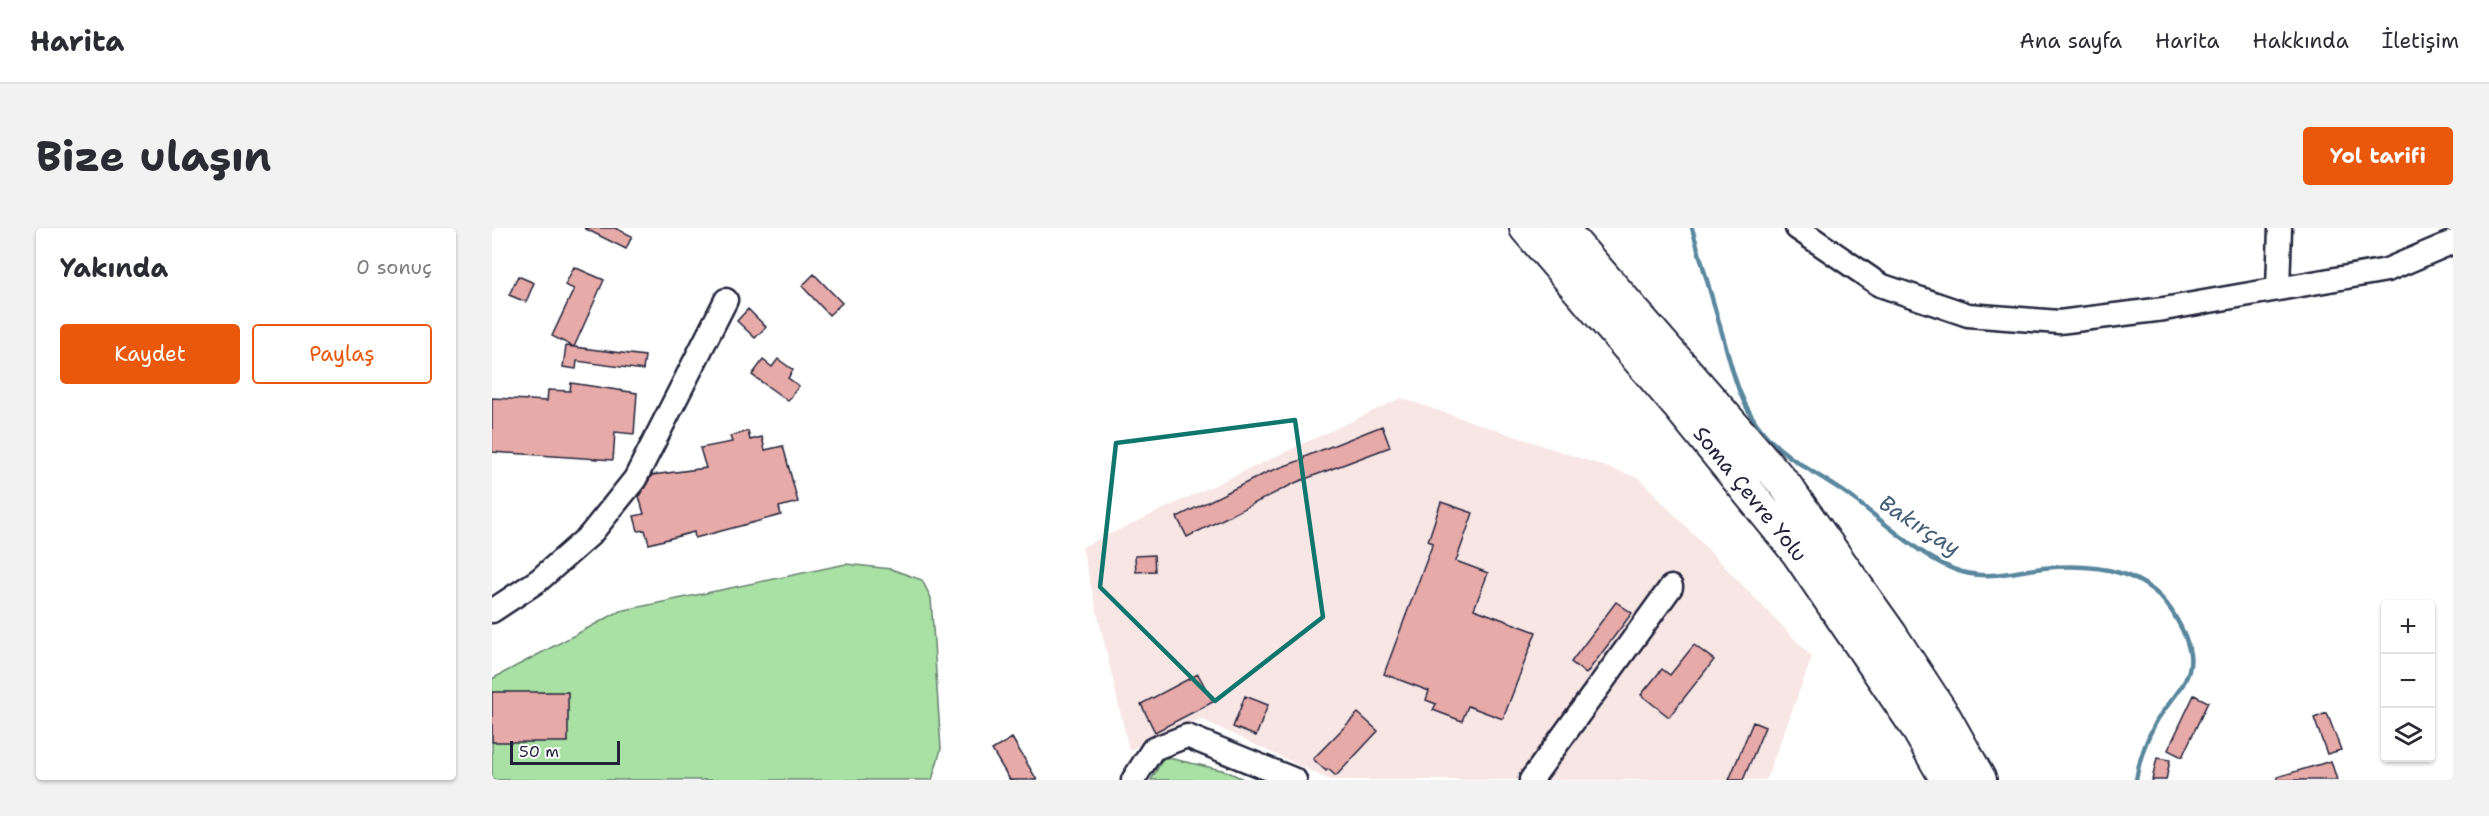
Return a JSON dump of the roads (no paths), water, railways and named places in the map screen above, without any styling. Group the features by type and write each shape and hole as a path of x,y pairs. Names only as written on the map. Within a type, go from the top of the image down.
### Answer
{"highway":[{"name":"Soma Çevre Yolu","path":"1526,228 1677,404 1798,553 1916,726 1947,780"},
{"name":"Soma Çevre Yolu","path":"1561,228 1785,485 1898,645 1944,716 1980,780"}],"street":[{"path":"1797,228 1880,285 1968,315 2059,322 2164,309 2387,270 2453,242"},
{"path":"2278,289 2280,228"},
{"path":"492,611 539,580 590,535 635,478 726,300"},
{"path":"1531,780 1671,587"},
{"path":"1133,780 1153,749 1187,736 1295,780"}],"waterway":[{"name":"Bakırçay","path":"1692,228 1742,398 1763,432 1781,450 1847,494 1918,549 1948,567 1983,575 2043,568 2101,569 2137,580 2166,603 2185,636 2190,664 2184,683 2151,731 2136,780"}]}
